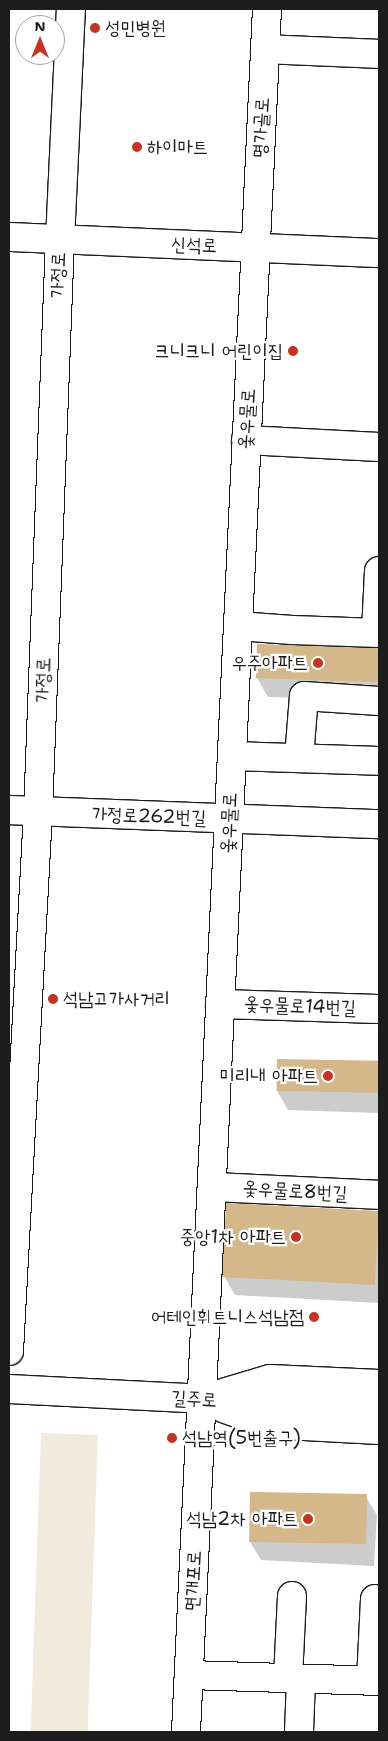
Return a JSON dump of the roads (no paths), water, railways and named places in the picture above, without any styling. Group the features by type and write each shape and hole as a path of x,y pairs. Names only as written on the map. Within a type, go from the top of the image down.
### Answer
{"street":[{"name":"가정로","path":"9,1351 38,812 60,240 71,9"},
{"name":"명가골로","path":"255,248 267,9"},
{"path":"265,49 379,54"},
{"name":"신석로","path":"9,238 379,253"},
{"name":"옻우물로","path":"202,1399 255,248"},
{"path":"246,440 379,447"},
{"path":"238,626 378,633 379,571"},
{"path":"299,758 304,696 379,701"},
{"path":"232,756 379,761"},
{"name":"가정로262번길","path":"9,810 379,824"},
{"name":"옻우물로14번길","path":"220,1004 379,1008"},
{"name":"옻우물로8번길","path":"212,1187 379,1195"},
{"path":"202,1399 270,1380 379,1384"},
{"name":"길주로","path":"9,1389 379,1408"},
{"path":"202,1399 267,1424 379,1430"},
{"name":"면개포로","path":"186,1732 202,1399"},
{"path":"292,1596 295,1679 300,1732"},
{"path":"189,1675 375,1681 375,1598"}],"place":[{"name":"성민병원","path":"95,28"},
{"name":"하이마트","path":"137,147"},
{"name":"크니크니 어린이집","path":"293,351"},
{"name":"우주아파트","path":"318,663"},
{"name":"석남고가사거리","path":"53,999"},
{"name":"미리내 아파트","path":"328,1076"},
{"name":"중앙1차 아파트","path":"296,1237"},
{"name":"어테인휘트니스석남점","path":"314,1317"},
{"name":"석남역(5번출구)","path":"172,1438"},
{"name":"석남2차 아파트","path":"308,1519"}]}
